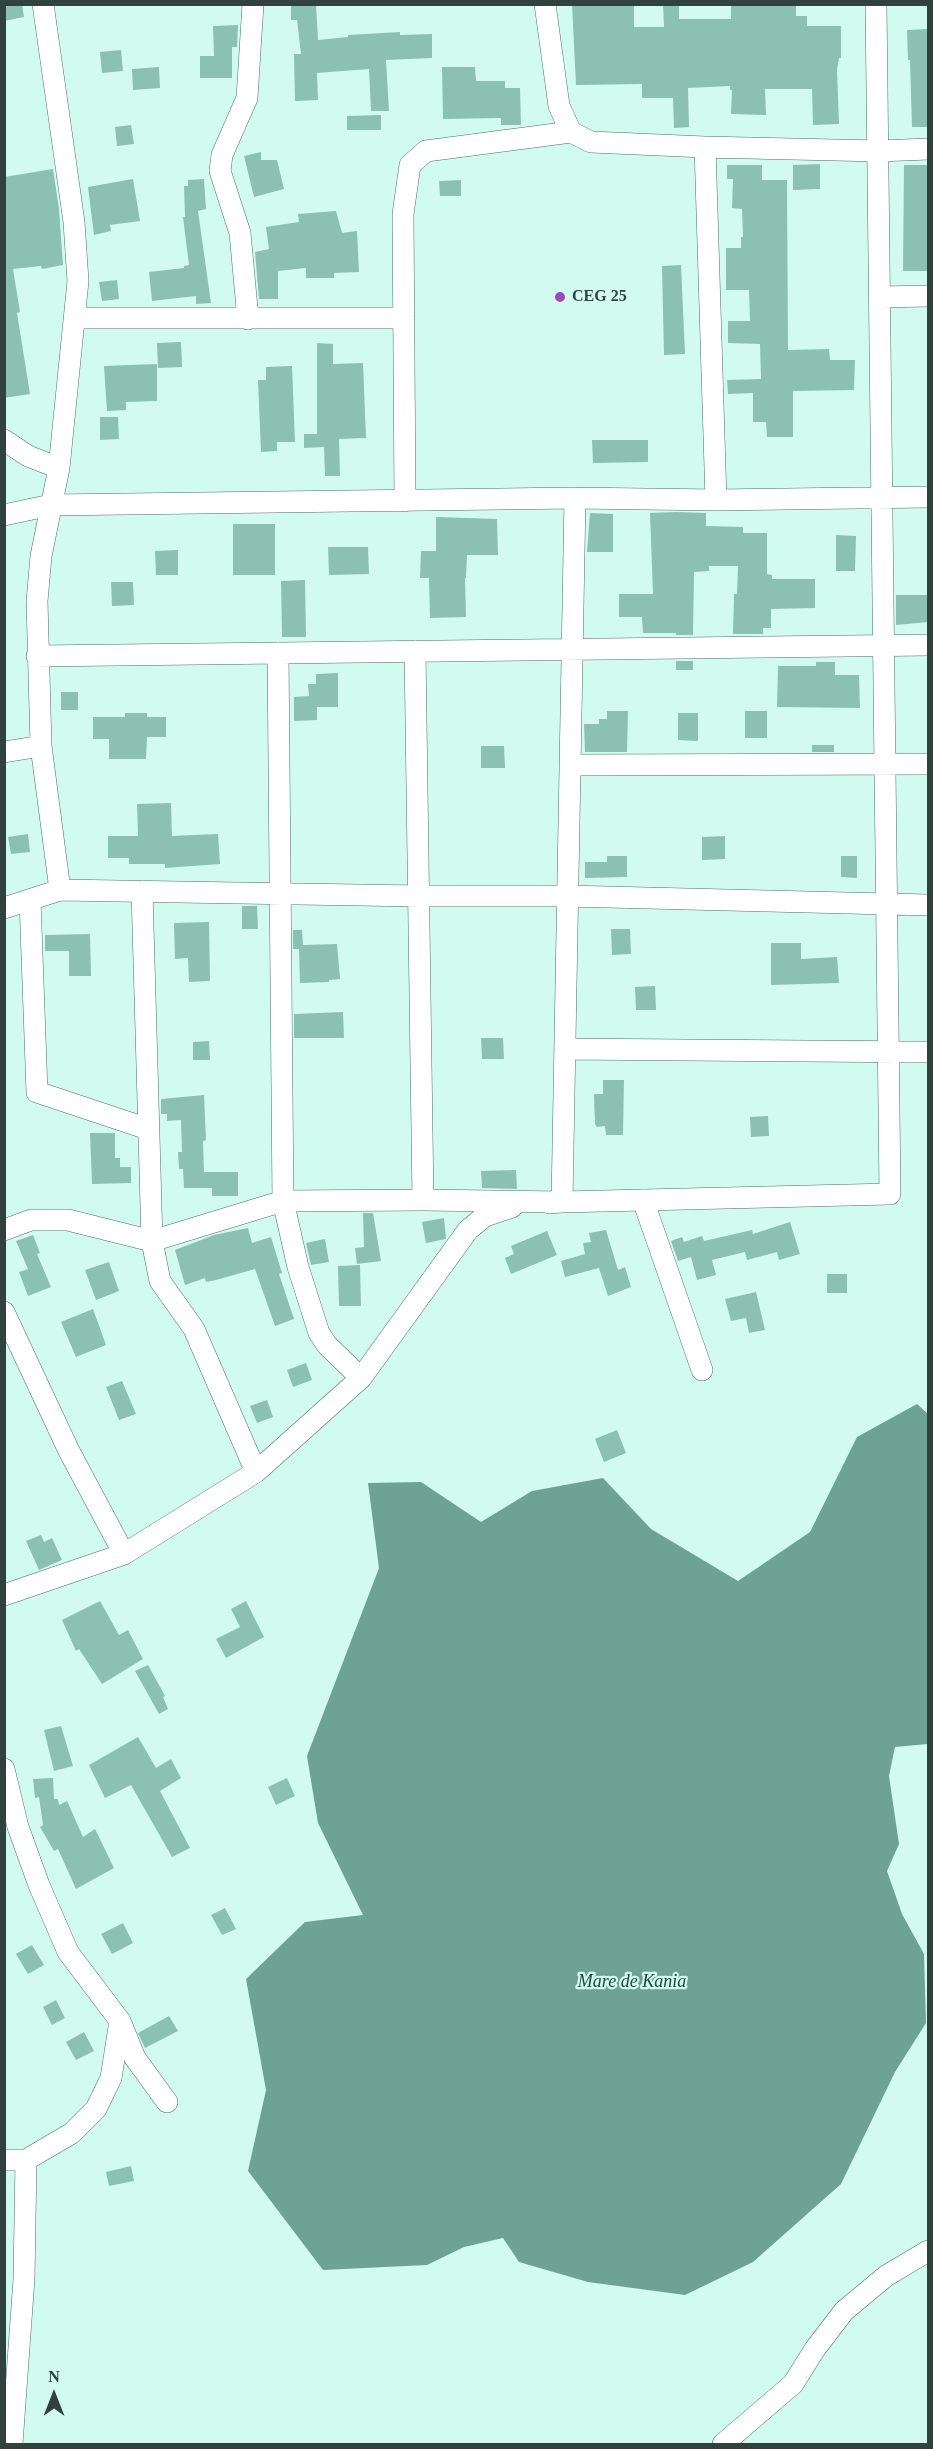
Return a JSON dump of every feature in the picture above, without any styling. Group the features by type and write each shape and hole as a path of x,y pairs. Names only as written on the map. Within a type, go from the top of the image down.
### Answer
{"street":[{"path":"43,4 74,222 78,281 59,468 41,556 36,602 40,746 60,890"},
{"path":"248,319 240,233 220,171 222,155 247,98 253,4"},
{"path":"544,4 555,89 559,106 572,132"},
{"path":"4,1230 31,1220 68,1220 152,1241 284,1201 562,1202 890,1194 876,4"},
{"path":"405,501 403,214 410,165 426,151 572,132 591,142 879,151 928,149"},
{"path":"705,147 716,500"},
{"path":"881,297 928,296"},
{"path":"76,318 404,318"},
{"path":"4,440 28,456 59,468"},
{"path":"562,1202 575,498"},
{"path":"4,515 51,505 575,498 716,500 928,498"},
{"path":"37,656 928,645"},
{"path":"415,651 423,1200"},
{"path":"278,653 284,1201 298,1267 319,1333 327,1345 361,1378"},
{"path":"4,752 40,746"},
{"path":"570,765 928,764"},
{"path":"4,908 60,890 567,896 928,905"},
{"path":"142,891 152,1241 160,1281 194,1329 256,1472"},
{"path":"30,900 37,1092 148,1129"},
{"path":"565,1049 928,1052"},
{"path":"643,1200 702,1370"},
{"path":"4,1595 124,1554 256,1472 361,1378 460,1240 477,1221 511,1207 562,1202"},
{"path":"4,1312 69,1451 124,1554"},
{"path":"4,1768 18,1827 39,1885 68,1952 120,2021 135,2058 167,2102"},
{"path":"4,2160 26,2160 72,2133 96,2109 111,2078 120,2021"},
{"path":"12,2445 24,2279 26,2160"},
{"path":"723,2445 793,2384 815,2349 844,2311 886,2276 928,2251"}],"water":[{"name":"Mare de Kania","path":"917,1404 928,1414 928,1744 895,1747 889,1776 899,1844 887,1871 902,1914 924,1954 926,2023 895,2072 841,2184 753,2262 685,2295 588,2282 519,2262 503,2238 464,2247 427,2265 323,2270 248,2171 266,2090 246,1979 305,1922 363,1915 318,1823 307,1756 379,1568 368,1483 421,1482 481,1522 532,1491 603,1478 651,1529 738,1581 810,1532 857,1437"}],"building":[{"path":"4,4 22,4 24,17 4,21"},
{"path":"291,4 316,4 318,40 348,37 348,35 400,32 400,35 432,34 432,58 386,60 389,111 371,111 369,69 317,73 318,100 295,101 294,54 301,54 297,20 291,20"},
{"path":"572,4 634,4 634,27 664,27 663,4 679,4 679,19 731,19 731,4 796,4 796,16 807,16 807,26 841,26 841,58 839,58 837,70 839,124 813,125 812,89 765,89 766,115 731,114 732,90 730,86 688,88 689,127 674,128 673,98 642,98 642,84 576,85"},
{"path":"238,25 237,47 232,47 232,78 200,78 200,56 214,56 213,26"},
{"path":"928,29 928,127 912,127 907,30"},
{"path":"121,50 123,71 102,73 100,52"},
{"path":"159,67 160,88 133,90 132,69"},
{"path":"442,67 475,67 476,81 505,81 505,88 520,88 521,125 501,125 501,118 443,119"},
{"path":"381,115 381,130 347,130 347,116"},
{"path":"131,125 134,144 117,146 115,127"},
{"path":"261,152 261,160 277,160 284,189 254,197 244,156"},
{"path":"820,164 820,189 793,190 793,165"},
{"path":"727,165 762,165 762,180 787,180 788,350 829,349 830,360 855,360 854,390 793,391 793,437 767,437 766,422 753,422 753,393 728,394 727,380 761,379 760,344 728,343 728,321 750,321 749,290 726,290 726,248 741,248 741,237 743,237 742,209 732,208 733,179 727,179"},
{"path":"904,165 928,165 928,271 903,271"},
{"path":"53,169 59,209 63,265 42,269 41,266 13,269 20,312 17,313 30,394 4,398 4,177"},
{"path":"133,179 140,221 110,225 111,231 94,235 88,187"},
{"path":"204,179 206,209 198,211 211,303 196,304 196,296 152,301 149,272 184,268 189,265 183,217 185,217 184,186 188,186 188,180"},
{"path":"461,180 461,196 440,196 439,181"},
{"path":"336,211 342,233 357,231 359,272 334,273 334,278 306,278 306,268 278,271 278,299 259,299 255,252 269,249 266,227 299,222 298,214"},
{"path":"681,265 685,354 664,355 662,266"},
{"path":"117,280 119,299 102,301 99,282"},
{"path":"181,342 182,367 158,368 157,343"},
{"path":"317,343 333,344 333,364 363,363 366,438 339,439 340,476 325,476 324,447 304,448 304,434 317,434"},
{"path":"157,364 157,401 126,402 126,410 107,411 104,366"},
{"path":"292,366 295,442 277,442 277,451 261,452 258,380 266,380 266,367"},
{"path":"100,417 118,417 119,439 100,440"},
{"path":"592,440 648,440 648,462 593,463"},
{"path":"590,513 613,514 613,552 587,552"},
{"path":"650,513 706,513 706,526 743,527 743,533 767,533 767,574 772,575 772,579 815,579 815,608 771,609 771,628 763,628 763,634 733,634 734,594 737,594 738,566 709,566 709,571 694,572 693,635 643,633 642,617 619,617 619,594 653,594"},
{"path":"436,517 497,519 498,555 467,555 466,617 430,618 429,578 420,578 421,551 436,551"},
{"path":"233,524 275,524 275,575 233,575"},
{"path":"836,535 856,536 855,571 836,571"},
{"path":"328,547 368,547 369,574 329,575"},
{"path":"178,550 178,575 156,575 155,551"},
{"path":"305,580 306,637 282,637 281,581"},
{"path":"111,582 133,582 134,605 112,606"},
{"path":"896,595 928,595 928,622 896,625"},
{"path":"676,661 693,661 693,670 676,670"},
{"path":"816,662 835,662 835,675 859,675 860,708 777,707 778,666 816,666"},
{"path":"338,673 338,707 317,707 317,720 294,721 294,697 309,696 308,684 316,684 316,674"},
{"path":"61,692 78,692 78,710 61,710"},
{"path":"607,711 628,711 627,752 585,752 584,724 599,724 599,719 607,719"},
{"path":"745,711 767,711 767,738 745,738"},
{"path":"125,713 147,713 147,717 166,717 166,737 147,737 146,759 109,759 109,739 93,739 93,717 125,717"},
{"path":"678,713 698,713 698,741 678,740"},
{"path":"812,745 834,745 834,752 812,752"},
{"path":"481,746 504,746 505,768 481,768"},
{"path":"171,803 172,836 218,834 220,864 165,868 165,864 129,864 129,858 108,858 108,836 138,836 137,804"},
{"path":"28,834 30,852 11,854 8,837"},
{"path":"725,836 725,859 702,860 702,837"},
{"path":"607,856 627,856 627,877 585,878 585,862 607,862"},
{"path":"841,856 857,856 857,878 841,877"},
{"path":"242,906 257,906 258,929 242,929"},
{"path":"209,922 210,981 189,982 188,958 175,959 174,923"},
{"path":"611,929 630,929 631,954 612,955"},
{"path":"293,930 302,930 303,945 337,944 340,979 329,980 329,982 300,983 299,949 293,949"},
{"path":"90,934 91,976 69,976 69,951 45,951 45,935"},
{"path":"771,943 801,943 801,959 837,957 839,983 771,985"},
{"path":"655,986 656,1010 636,1010 635,987"},
{"path":"343,1012 344,1038 294,1038 294,1014"},
{"path":"481,1038 503,1038 504,1059 482,1059"},
{"path":"209,1041 210,1060 193,1060 193,1042"},
{"path":"603,1080 624,1080 623,1135 606,1135 605,1126 597,1127 595,1124 594,1094 603,1094"},
{"path":"204,1095 206,1140 203,1141 204,1172 238,1172 238,1196 212,1196 212,1188 184,1188 183,1169 179,1169 178,1152 182,1152 181,1120 167,1121 167,1114 161,1114 161,1099"},
{"path":"768,1116 769,1136 751,1137 750,1117"},
{"path":"90,1133 115,1133 115,1158 120,1158 120,1167 131,1167 131,1183 92,1184"},
{"path":"516,1170 517,1189 482,1188 481,1171"},
{"path":"363,1213 373,1213 381,1261 357,1264 355,1248 364,1247"},
{"path":"444,1218 446,1239 426,1243 422,1222"},
{"path":"790,1222 800,1254 779,1260 777,1252 747,1260 745,1252 712,1260 716,1275 697,1280 691,1257 678,1261 671,1241 682,1237 684,1242 702,1236 704,1241 752,1230 753,1234"},
{"path":"248,1228 252,1243 271,1237 282,1273 279,1274 294,1319 275,1326 255,1269 206,1282 205,1278 185,1285 175,1250 214,1235"},
{"path":"606,1230 618,1270 625,1267 631,1287 608,1296 599,1268 565,1277 561,1261 585,1254 583,1243 591,1242 589,1233"},
{"path":"547,1231 557,1255 511,1274 505,1258 514,1254 511,1246"},
{"path":"33,1235 40,1253 37,1254 51,1287 28,1296 19,1272 28,1269 16,1241"},
{"path":"325,1239 329,1262 311,1265 306,1243"},
{"path":"109,1262 119,1291 96,1300 85,1270"},
{"path":"360,1265 361,1306 339,1306 338,1266"},
{"path":"827,1274 847,1274 847,1293 827,1293"},
{"path":"756,1292 765,1330 749,1333 746,1318 731,1321 725,1299"},
{"path":"93,1309 106,1345 76,1357 61,1322"},
{"path":"306,1363 312,1380 293,1387 287,1370"},
{"path":"122,1381 136,1414 119,1420 106,1387"},
{"path":"267,1400 273,1417 257,1423 250,1406"},
{"path":"617,1430 626,1453 604,1462 595,1439"},
{"path":"41,1535 44,1542 52,1538 62,1560 39,1570 26,1541"},
{"path":"100,1601 119,1635 128,1630 143,1659 102,1684 79,1649 76,1651 62,1620"},
{"path":"246,1601 264,1637 226,1658 216,1639 240,1627 231,1609"},
{"path":"148,1665 165,1696 163,1697 168,1709 159,1714 135,1671"},
{"path":"61,1726 73,1766 54,1771 44,1730"},
{"path":"138,1737 156,1768 171,1759 181,1778 160,1791 190,1848 172,1857 131,1785 105,1798 89,1765"},
{"path":"53,1778 54,1799 58,1799 59,1805 67,1801 83,1837 95,1829 114,1868 76,1889 58,1849 54,1851 40,1827 43,1825 39,1797 35,1798 33,1779"},
{"path":"287,1778 295,1796 276,1805 268,1787"},
{"path":"225,1908 236,1929 222,1935 211,1915"},
{"path":"123,1923 133,1943 112,1954 101,1934"},
{"path":"32,1945 44,1965 28,1974 16,1954"},
{"path":"56,2000 65,2018 52,2025 43,2007"},
{"path":"169,2016 178,2031 145,2048 138,2033"},
{"path":"84,2032 94,2051 76,2060 66,2042"},
{"path":"131,2166 134,2181 109,2186 106,2172"}],"place":[{"name":"CEG 25","path":"560,297"}]}
